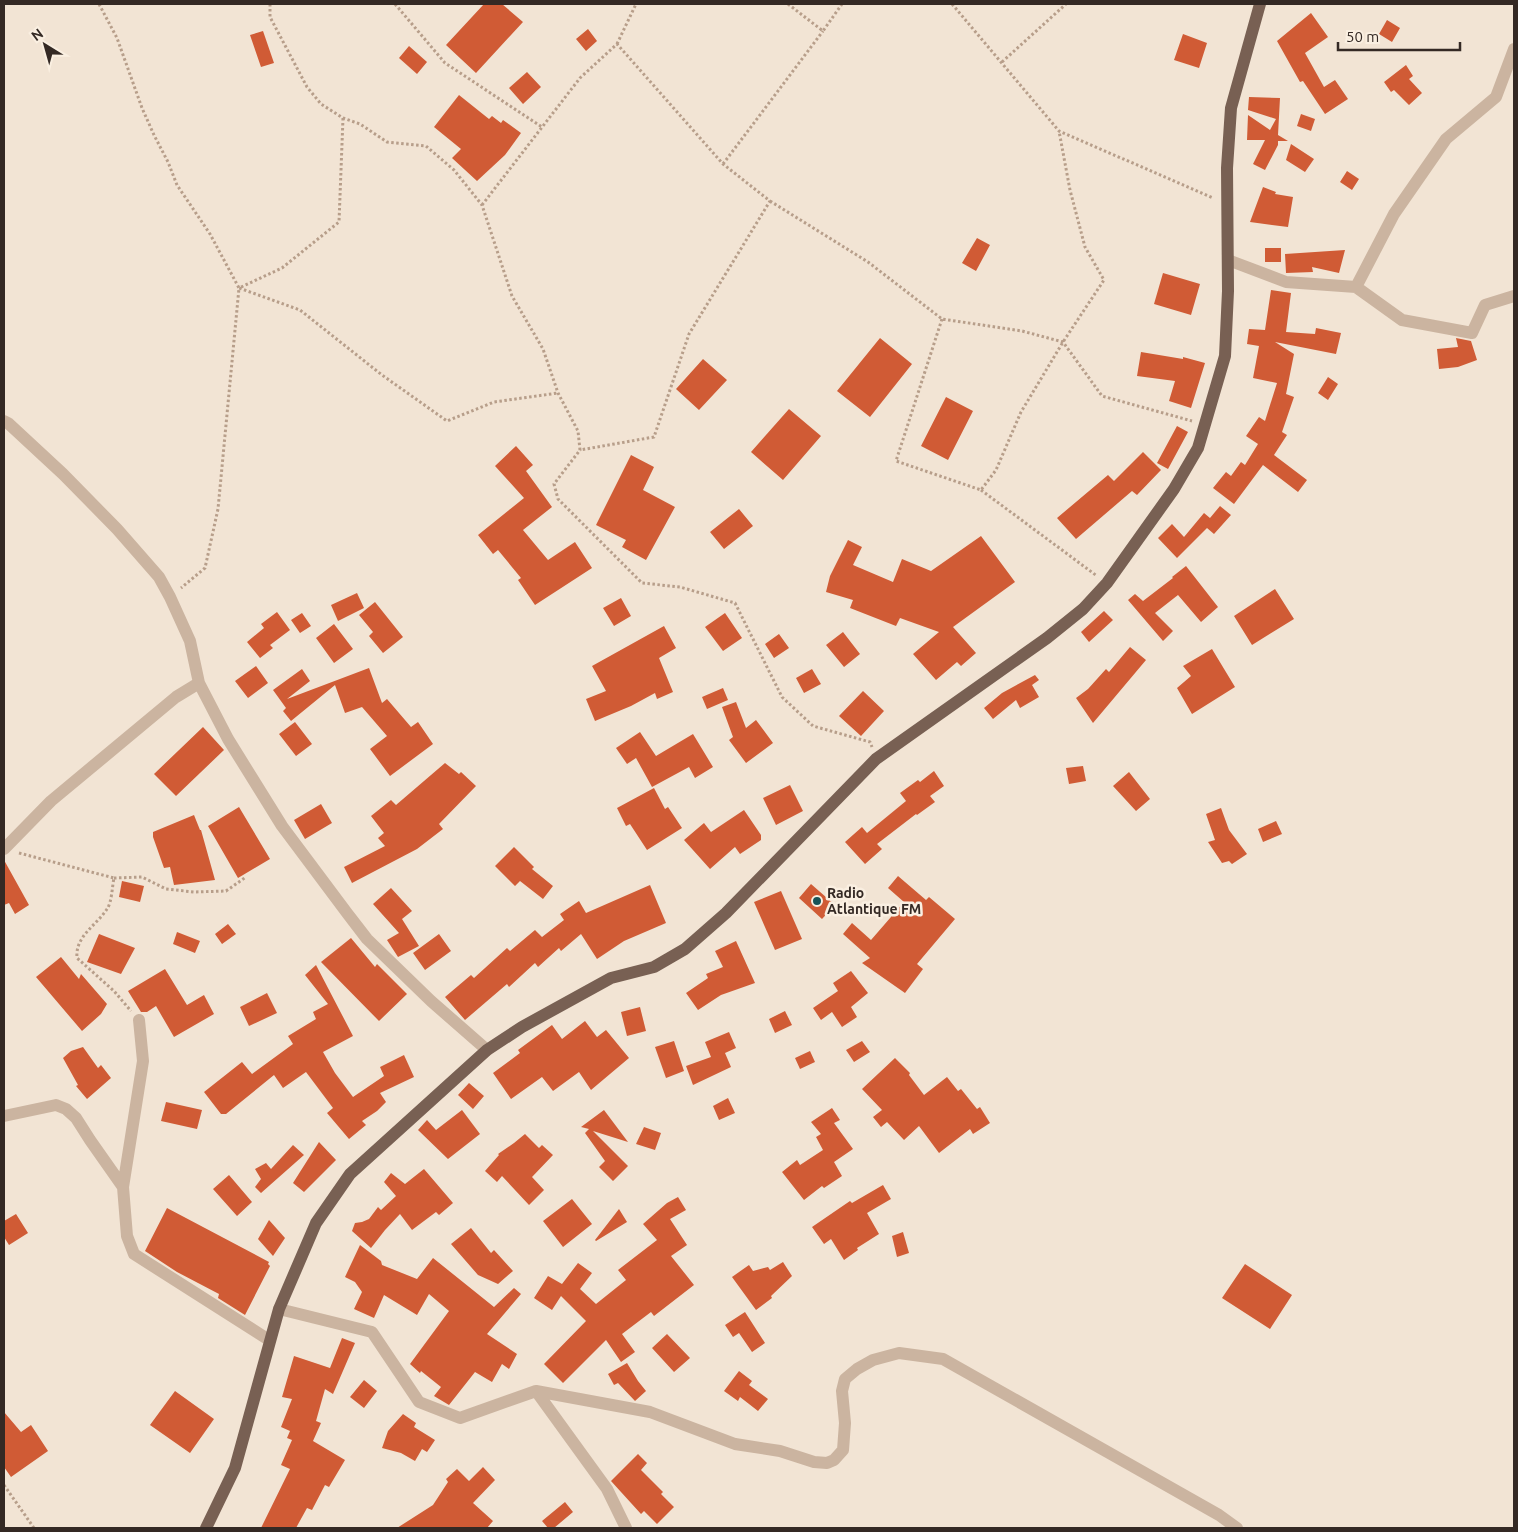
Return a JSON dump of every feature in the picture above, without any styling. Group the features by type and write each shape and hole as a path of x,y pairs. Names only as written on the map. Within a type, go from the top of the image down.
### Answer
{"main road":[{"path":"206,1528 235,1468 279,1309 316,1223 350,1174 487,1050 522,1027 611,978 654,967 685,949 726,913 876,759 1047,638 1083,609 1106,583 1174,489 1198,448 1225,356 1228,290 1227,168 1231,108 1260,4"}],"street":[{"path":"1356,287 1394,214 1446,139 1496,98 1514,49"},
{"path":"1228,260 1286,282 1356,287 1402,320 1472,333 1485,305 1514,296"},
{"path":"4,420 63,474 117,529 159,577 190,641 198,683 228,739 282,826 367,939 487,1050"},
{"path":"4,849 51,801 176,697 198,683"},
{"path":"139,1020 143,1061 123,1186 127,1236 134,1254 269,1340"},
{"path":"4,1116 56,1105 66,1109 76,1118 123,1186"},
{"path":"279,1309 372,1332 419,1402 460,1418 536,1391 650,1412 735,1444 780,1451 814,1462 827,1463 834,1460 843,1450 845,1423 842,1391 846,1379 857,1369 873,1360 899,1353 943,1359 1219,1515 1237,1528"},
{"path":"536,1391 607,1489 626,1528"}],"path":[{"path":"99,4 117,38 142,108 177,185 210,234 239,288 215,526 205,568 170,597"},
{"path":"270,4 270,17 307,87 321,104 343,118 360,124 387,142 426,146 454,170 482,205 512,296 543,349 558,394 578,431 580,450"},
{"path":"395,4 445,63 542,127"},
{"path":"482,205 580,78 617,44 636,4"},
{"path":"788,4 823,31"},
{"path":"723,164 842,4"},
{"path":"952,4 1059,131 1227,204"},
{"path":"1002,62 1066,4"},
{"path":"617,44 723,164 770,201 868,262 942,319 1022,331 1063,342 1102,396 1205,424"},
{"path":"239,288 282,268 339,222 343,118"},
{"path":"980,490 996,470 1021,412 1063,342 1104,280 1084,247 1070,190 1059,131"},
{"path":"770,201 689,334 654,437 580,450 554,484 558,499 642,583 680,587 735,603 782,697 813,726 870,742 876,759"},
{"path":"239,288 300,310 382,375 447,421 494,402 558,394"},
{"path":"942,319 896,461 980,490 1106,583"},
{"path":"4,849 114,878 142,877 166,888 194,892 226,891 246,878"},
{"path":"114,878 108,908 84,934 76,950 77,958 114,990 139,1020"},
{"path":"4,1485 34,1528"}],"building":[{"path":"484,4 502,4 523,22 476,73 446,45"},
{"path":"1311,13 1328,37 1305,53 1324,87 1335,80 1348,99 1325,114 1303,81 1300,82 1277,41"},
{"path":"1387,20 1400,28 1392,42 1379,34"},
{"path":"588,29 597,41 586,51 576,39"},
{"path":"263,31 274,63 261,67 250,35"},
{"path":"1183,34 1207,43 1199,68 1174,60"},
{"path":"409,46 427,62 417,74 399,58"},
{"path":"1406,65 1413,76 1409,79 1422,93 1409,105 1394,90 1391,92 1384,82"},
{"path":"527,72 541,87 523,104 509,88"},
{"path":"459,95 489,119 492,116 501,123 503,120 521,133 505,155 477,181 452,158 461,149 434,127"},
{"path":"1249,97 1280,98 1278,135 1288,141 1278,141 1278,145 1265,170 1253,164 1265,140 1247,140 1248,115 1270,130 1276,119 1248,110"},
{"path":"1301,114 1315,119 1311,131 1297,126"},
{"path":"1291,144 1314,159 1305,172 1286,160"},
{"path":"1347,171 1359,179 1352,190 1340,182"},
{"path":"1263,187 1276,192 1275,194 1293,197 1288,227 1250,222"},
{"path":"977,238 990,245 976,271 962,263"},
{"path":"1265,248 1281,248 1281,262 1265,262"},
{"path":"1345,250 1339,273 1312,267 1313,272 1286,273 1285,254"},
{"path":"1163,273 1200,284 1191,315 1154,304"},
{"path":"1271,290 1291,293 1286,332 1315,334 1316,328 1341,333 1336,354 1275,342 1294,354 1286,394 1294,397 1282,432 1287,435 1274,455 1307,480 1298,492 1263,465 1234,504 1213,488 1226,472 1231,476 1241,462 1245,465 1258,444 1246,436 1259,417 1265,421 1277,383 1253,378 1259,346 1247,344 1249,329 1265,330"},
{"path":"880,338 912,364 870,417 837,391"},
{"path":"1456,338 1471,341 1477,360 1458,367 1439,369 1437,349 1458,347"},
{"path":"1141,352 1183,359 1183,357 1205,363 1191,408 1169,401 1175,381 1137,376"},
{"path":"703,359 727,380 699,410 676,389"},
{"path":"1328,377 1338,384 1328,400 1318,393"},
{"path":"946,397 973,411 948,460 921,446"},
{"path":"789,409 821,436 783,480 751,452"},
{"path":"1177,426 1188,432 1168,469 1157,463"},
{"path":"516,446 533,465 526,471 552,507 523,530 548,560 575,542 592,568 535,605 518,580 521,578 498,550 493,554 478,535 524,498 495,466"},
{"path":"1143,452 1161,470 1137,495 1132,491 1076,539 1057,518 1108,475 1114,481"},
{"path":"631,455 654,467 643,490 675,507 646,560 622,547 626,540 596,525"},
{"path":"1220,506 1231,515 1214,534 1207,528 1177,558 1158,538 1172,524 1184,537 1204,513 1210,518"},
{"path":"739,509 753,526 724,549 710,532"},
{"path":"981,536 1015,582 953,627 976,653 961,666 957,662 936,680 913,654 939,632 900,618 896,626 850,608 853,600 826,592 830,576 848,540 862,547 853,565 893,582 902,559 931,571"},
{"path":"1186,566 1218,607 1201,622 1178,595 1155,613 1173,631 1163,641 1128,600 1135,594 1143,601"},
{"path":"1275,589 1294,619 1252,645 1234,616"},
{"path":"357,593 364,608 338,621 331,605"},
{"path":"621,598 631,616 614,626 603,608"},
{"path":"375,602 403,637 383,653 369,636 373,632 359,615"},
{"path":"1104,611 1113,620 1089,642 1081,632"},
{"path":"277,612 290,630 270,645 273,648 260,658 247,642 264,628 261,624"},
{"path":"302,613 311,626 300,633 291,620"},
{"path":"725,613 742,638 723,651 705,627"},
{"path":"334,624 353,649 334,663 316,638"},
{"path":"664,626 676,648 659,658 673,692 657,699 655,693 631,706 595,721 586,699 606,691 592,666"},
{"path":"843,632 860,654 844,667 826,645"},
{"path":"779,634 789,648 774,658 765,644"},
{"path":"1130,647 1146,660 1093,723 1076,698 1088,689 1106,669 1109,672"},
{"path":"1212,649 1235,687 1192,714 1177,688 1191,676 1183,666"},
{"path":"256,666 268,683 248,698 235,681"},
{"path":"369,668 382,703 387,699 411,727 418,722 433,744 390,776 370,749 387,736 362,707 345,713 335,685 291,721 283,711 286,708 273,690 302,669 310,681 287,699"},
{"path":"812,669 821,684 804,693 796,678"},
{"path":"1035,675 1039,680 1032,685 1039,697 1020,708 1016,700 993,719 984,708 1002,693"},
{"path":"723,688 728,700 707,709 702,697"},
{"path":"863,691 884,711 861,736 839,716"},
{"path":"736,702 746,728 756,720 773,743 746,763 729,740 733,737 722,707"},
{"path":"295,722 312,744 296,756 279,734"},
{"path":"203,727 224,750 176,796 154,774"},
{"path":"640,732 656,756 693,734 713,767 695,778 689,767 652,787 636,758 627,764 616,748"},
{"path":"445,763 459,774 461,772 476,786 439,824 443,829 417,849 352,883 344,867 385,846 378,838 384,833 371,816 391,800 396,805"},
{"path":"1083,766 1086,781 1069,784 1066,768"},
{"path":"934,771 944,786 930,796 935,802 877,844 882,849 865,864 845,842 862,827 867,833 906,801 900,793 918,780 920,782"},
{"path":"1129,772 1150,799 1136,811 1113,786"},
{"path":"790,785 803,811 776,825 763,798"},
{"path":"654,788 665,809 668,807 682,828 647,850 630,824 626,826 617,808"},
{"path":"321,804 332,823 305,839 294,820"},
{"path":"239,807 270,859 238,878 208,826"},
{"path":"1221,808 1229,830 1247,854 1232,864 1229,861 1222,863 1208,842 1215,840 1206,814"},
{"path":"744,810 761,835 761,840 740,854 735,847 710,869 684,840 704,823 711,832"},
{"path":"194,815 201,830 215,880 174,885 170,867 164,868 153,832"},
{"path":"1276,821 1282,834 1263,842 1258,829"},
{"path":"514,847 534,867 532,869 553,886 543,899 520,881 515,886 495,866"},
{"path":"4,860 29,905 15,914 9,903 4,905"},
{"path":"898,876 926,900 929,897 955,919 917,964 923,969 905,993 862,963 870,958 843,934 852,923 871,940 904,902 888,888"},
{"path":"122,881 144,886 140,902 119,897"},
{"path":"811,884 835,905 822,919 799,898"},
{"path":"650,885 666,923 624,941 597,959 581,934 561,951 559,948 538,967 535,963 509,987 507,984 465,1020 445,997 471,975 474,978 507,948 510,951 535,930 542,937 564,920 560,914 579,901 586,913"},
{"path":"391,888 412,911 402,919 419,946 398,957 387,940 399,933 373,904"},
{"path":"781,891 802,939 775,950 754,902"},
{"path":"228,924 236,934 222,944 215,934"},
{"path":"177,932 200,941 195,953 173,944"},
{"path":"99,934 135,948 121,974 87,962"},
{"path":"439,934 451,951 425,970 413,953"},
{"path":"351,938 375,967 377,964 407,994 379,1021 321,962"},
{"path":"736,941 755,983 721,995 698,1010 686,993 708,978 706,974 723,967 715,951"},
{"path":"61,957 79,979 81,974 107,1004 101,1014 82,1031 36,977"},
{"path":"316,965 353,1036 323,1052 335,1073 353,1097 384,1076 380,1067 404,1055 414,1077 380,1093 386,1102 362,1121 366,1125 349,1139 327,1113 333,1108 306,1072 283,1088 274,1075 226,1114 221,1114 204,1092 242,1062 252,1074 293,1044 288,1036 316,1019 313,1012 328,1004 305,975"},
{"path":"165,969 187,1005 204,995 214,1014 174,1037 156,1006 147,1012 141,1012 128,991"},
{"path":"851,971 868,993 851,1007 857,1017 842,1027 832,1012 821,1020 813,1008 838,991 833,983"},
{"path":"267,993 277,1013 249,1026 240,1007"},
{"path":"640,1007 646,1031 627,1036 621,1012"},
{"path":"785,1011 792,1025 775,1033 769,1019"},
{"path":"585,1021 597,1037 606,1030 629,1058 591,1090 579,1072 553,1091 542,1077 511,1099 493,1073 520,1053 518,1050 552,1025 562,1039"},
{"path":"729,1032 736,1048 725,1053 731,1067 693,1085 686,1066 711,1057 705,1042"},
{"path":"674,1041 684,1071 666,1078 655,1047"},
{"path":"862,1041 870,1052 854,1062 846,1050"},
{"path":"83,1047 98,1068 101,1065 111,1078 87,1099 76,1086 78,1085 63,1058 71,1051"},
{"path":"810,1051 815,1062 800,1069 795,1058"},
{"path":"895,1058 910,1073 909,1075 924,1095 947,1077 958,1091 961,1089 977,1109 980,1107 990,1123 973,1134 970,1129 939,1153 919,1126 904,1140 887,1122 881,1127 873,1117 882,1110 862,1089"},
{"path":"469,1083 484,1096 473,1109 458,1095"},
{"path":"728,1098 735,1113 719,1120 713,1106"},
{"path":"166,1102 202,1110 197,1129 161,1121"},
{"path":"832,1108 840,1120 834,1123 853,1149 834,1162 842,1176 824,1188 822,1186 804,1200 782,1172 797,1160 800,1165 823,1150 816,1137 821,1134 811,1122"},
{"path":"462,1110 480,1134 448,1159 418,1130 427,1120 436,1130"},
{"path":"604,1110 628,1142 593,1131 628,1166 613,1181 599,1167 605,1161 585,1133 589,1129 581,1127"},
{"path":"644,1127 661,1133 655,1150 636,1144"},
{"path":"525,1134 539,1148 542,1145 553,1155 532,1177 544,1190 529,1205 502,1176 497,1182 485,1171 498,1154"},
{"path":"319,1142 336,1160 304,1192 293,1183"},
{"path":"293,1145 304,1155 261,1193 255,1187 261,1179 255,1169 266,1163 271,1169"},
{"path":"424,1169 453,1203 439,1215 436,1212 412,1230 400,1214 371,1248 352,1231 355,1223 369,1219 378,1207 381,1210 396,1196 384,1182 391,1173 405,1184"},
{"path":"229,1175 252,1202 237,1216 213,1189"},
{"path":"883,1185 891,1199 867,1213 879,1234 857,1248 858,1250 844,1260 831,1239 824,1244 812,1227 850,1201 852,1203"},
{"path":"678,1197 686,1210 670,1219 687,1245 671,1256 694,1285 654,1316 651,1312 622,1334 635,1352 621,1362 606,1340 563,1383 544,1364 586,1321 561,1296 552,1310 534,1298 548,1276 562,1284 578,1263 592,1273 580,1289 596,1304 626,1280 618,1270 657,1240 643,1224 667,1203"},
{"path":"572,1199 592,1224 563,1247 543,1221"},
{"path":"167,1208 269,1262 270,1266 245,1315 218,1298 219,1294 177,1272 145,1251"},
{"path":"619,1209 627,1222 596,1241 595,1240"},
{"path":"16,1214 28,1233 9,1245 4,1237 4,1221"},
{"path":"269,1220 285,1238 273,1256 258,1239"},
{"path":"471,1228 491,1253 494,1250 513,1271 498,1284 478,1275 451,1244"},
{"path":"903,1232 909,1253 897,1257 892,1236"},
{"path":"360,1245 381,1261 382,1265 417,1279 433,1258 494,1307 514,1288 521,1294 487,1334 517,1354 509,1369 502,1364 492,1382 475,1372 449,1405 434,1396 441,1387 410,1364 449,1311 429,1294 417,1315 384,1295 374,1318 354,1309 362,1292 355,1282 345,1277"},
{"path":"783,1262 792,1276 771,1296 772,1298 756,1310 732,1277 749,1265 753,1271 768,1267 770,1270"},
{"path":"1245,1264 1292,1295 1270,1329 1222,1298"},
{"path":"745,1312 765,1343 752,1352 739,1333 733,1337 725,1325"},
{"path":"667,1334 690,1358 674,1372 652,1348"},
{"path":"342,1338 355,1343 333,1394 325,1389 316,1421 321,1423 313,1441 345,1460 329,1487 325,1485 312,1510 307,1508 296,1528 261,1528 290,1469 281,1465 292,1440 287,1438 290,1431 281,1427 292,1399 282,1397 294,1356 330,1368"},
{"path":"627,1363 646,1391 635,1401 618,1383 614,1385 608,1374"},
{"path":"739,1371 752,1381 749,1385 768,1399 758,1411 740,1397 738,1401 724,1391"},
{"path":"364,1380 377,1391 364,1408 350,1397"},
{"path":"175,1391 214,1419 190,1453 150,1425"},
{"path":"4,1412 21,1432 31,1425 48,1451 11,1477 4,1467"},
{"path":"403,1414 416,1423 414,1427 435,1440 427,1452 422,1449 415,1461 401,1453 382,1448 388,1431"},
{"path":"638,1454 647,1463 641,1470 663,1492 661,1494 674,1507 657,1524 644,1511 641,1514 611,1481"},
{"path":"483,1467 495,1480 473,1503 493,1521 487,1528 397,1528 433,1505 448,1482 446,1479 457,1469 469,1481"},
{"path":"565,1502 573,1512 554,1528 548,1528 542,1521"}],"place":[{"name":"Radio Atlantique FM","path":"817,901"}]}
